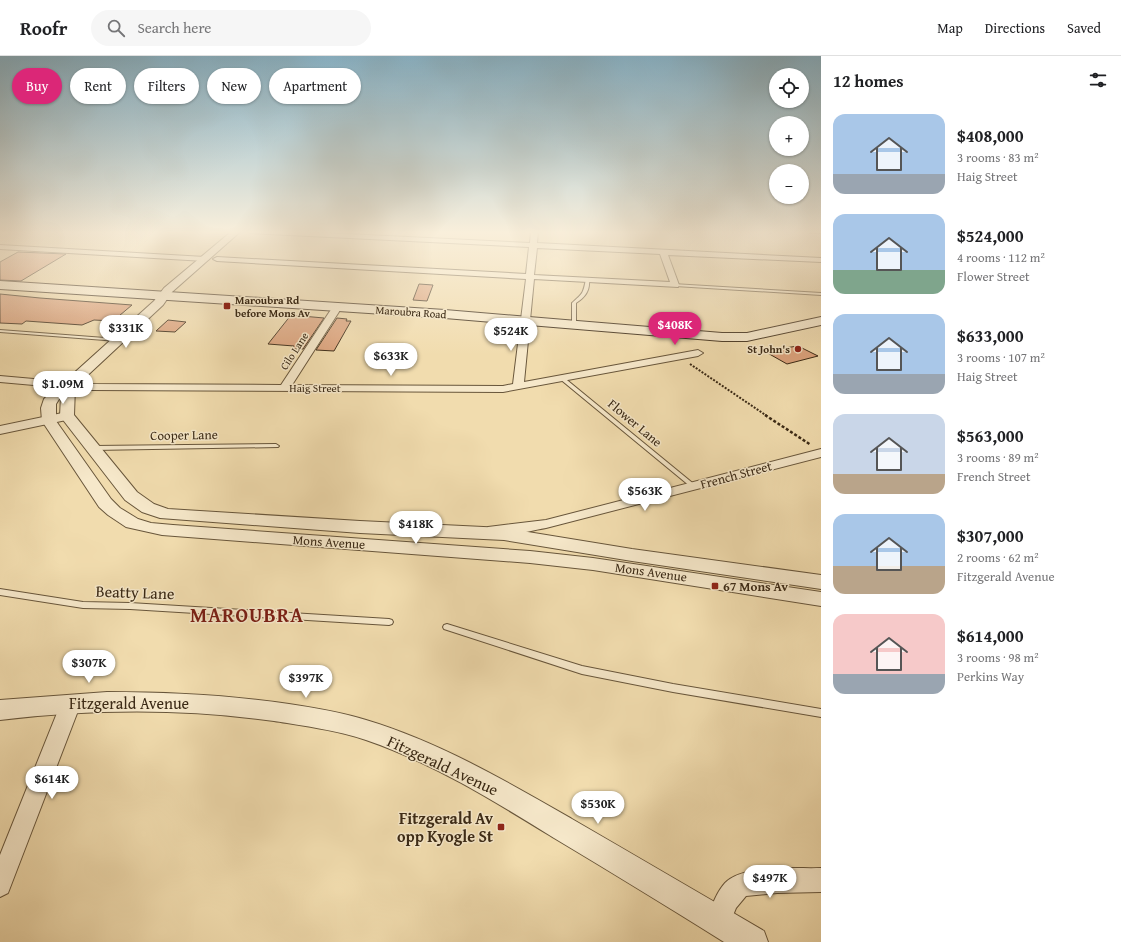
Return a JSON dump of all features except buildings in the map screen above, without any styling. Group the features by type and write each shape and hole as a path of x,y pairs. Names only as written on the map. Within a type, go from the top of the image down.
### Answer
{"main road":[{"name":"Maroubra Road","path":"0,285 337,307 735,338 756,336 821,321"}],"street":[{"path":"49,420 47,411 49,402 54,394 68,386 159,302 163,295 189,272"},
{"path":"449,272 675,285 670,272"},
{"path":"518,386 531,272"},
{"name":"Cilo Lane","path":"284,388 337,307"},
{"name":"Haig Street","path":"0,379 68,386 160,388 503,389 698,353"},
{"path":"0,430 67,416 67,401 69,394 68,386"},
{"name":"Mons Avenue","path":"67,416 131,496 148,508 166,514 360,527 463,531 527,537 632,555 821,582"},
{"name":"Mons Avenue","path":"49,420 105,503 114,513 129,523 154,529 530,557 654,572 821,599"},
{"name":"French Street","path":"463,531 530,527 821,453"},
{"name":"Fitzgerald Avenue","path":"0,710 71,703 120,701 180,702 251,708 337,722 419,750 514,799 753,942"},
{"path":"0,885 71,703"},
{"path":"718,921 725,904 736,888 756,882 821,880"}],"lane":[{"path":"574,325 574,303 585,296 588,289 587,280"},
{"path":"675,285 821,294"},
{"path":"0,331 118,340"},
{"name":"Flower Lane","path":"562,378 693,486"},
{"name":"Cooper Lane","path":"93,448 276,446"},
{"name":"Beatty Lane","path":"0,592 83,605 130,606 390,622"},
{"path":"447,627 582,670 673,688 821,713"}],"path":[{"path":"678,356 809,444"}],"place":[{"name":"Maroubra Rd before Mons Av","path":"227,306"},
{"name":"St John's","path":"798,349"},
{"name":"67 Mons Av","path":"715,586"},
{"name":"Fitzgerald Av opp Kyogle St","path":"501,827"}],"district":[{"name":"MAROUBRA","path":"247,614"}]}
